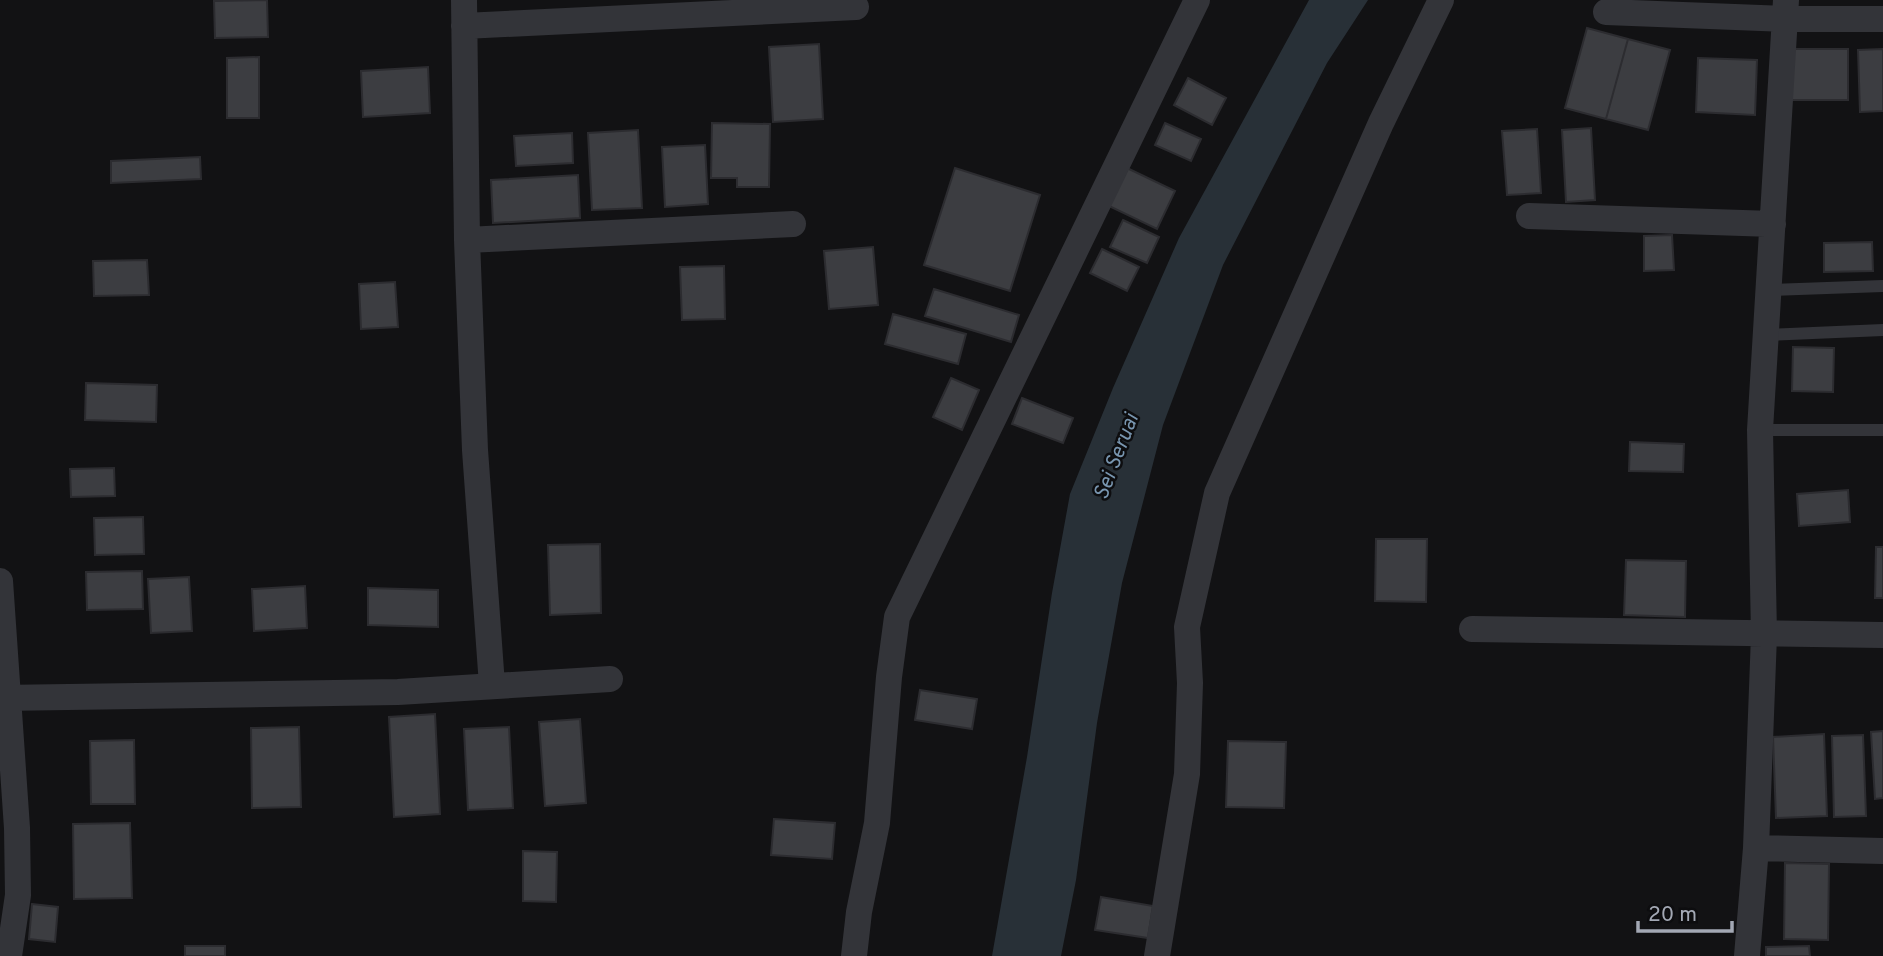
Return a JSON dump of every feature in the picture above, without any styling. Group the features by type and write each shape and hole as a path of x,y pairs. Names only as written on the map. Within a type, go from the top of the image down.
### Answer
{"street":[{"path":"464,0 467,240 475,450 492,685"},
{"path":"855,956 859,912 877,822 897,617 1197,0"},
{"path":"1157,956 1187,774 1190,683 1187,627 1217,493 1381,123 1441,0"},
{"path":"464,26 856,7"},
{"path":"1606,12 1786,10 1883,19"},
{"path":"1748,956 1756,848 1764,635 1760,430 1786,10"},
{"path":"1529,216 1773,224"},
{"path":"467,240 793,224"},
{"path":"0,580 3,698 17,828 18,895 9,956"},
{"path":"1472,629 1883,635"},
{"path":"3,698 398,692 610,680"},
{"path":"1756,848 1883,851"}],"lane":[{"path":"1769,290 1883,286"},
{"path":"1766,335 1883,330"},
{"path":"1760,430 1883,430"}],"water":[{"name":"Sei Seruai","path":"1309,0 1368,0 1327,63 1223,265 1163,425 1122,583 1097,723 1076,880 1061,956 992,956 1070,494 1179,238"}],"building":[{"path":"267,0 268,37 215,38 214,1"},
{"path":"1587,28 1628,39 1606,119 1565,108"},
{"path":"1628,39 1670,50 1648,130 1606,119"},
{"path":"819,44 823,119 773,122 769,47"},
{"path":"1792,49 1848,49 1848,100 1792,100"},
{"path":"1883,49 1883,111 1860,112 1858,50"},
{"path":"259,57 259,118 227,118 227,58"},
{"path":"1698,58 1757,60 1755,115 1696,112"},
{"path":"428,67 430,113 363,117 361,71"},
{"path":"1188,78 1226,98 1212,125 1174,105"},
{"path":"712,123 770,124 769,187 737,187 737,178 711,178"},
{"path":"1165,123 1201,139 1191,161 1155,145"},
{"path":"1591,128 1595,200 1566,202 1562,130"},
{"path":"1537,129 1541,193 1507,195 1502,131"},
{"path":"638,130 642,208 592,210 588,133"},
{"path":"572,133 573,163 516,166 514,136"},
{"path":"705,145 708,204 665,207 662,147"},
{"path":"200,157 201,179 111,183 111,161"},
{"path":"955,168 1040,195 1010,291 924,265"},
{"path":"1127,168 1175,191 1157,229 1109,206"},
{"path":"578,175 580,218 493,223 491,180"},
{"path":"1123,220 1159,237 1147,263 1110,247"},
{"path":"1672,235 1674,270 1644,271 1644,236"},
{"path":"1872,242 1873,271 1824,272 1824,243"},
{"path":"873,247 878,305 829,309 824,251"},
{"path":"1102,249 1139,267 1127,291 1090,273"},
{"path":"147,260 149,295 94,296 93,261"},
{"path":"724,266 725,319 682,320 680,267"},
{"path":"395,282 398,327 361,329 359,284"},
{"path":"934,289 1019,315 1011,342 925,316"},
{"path":"893,314 966,334 958,364 885,344"},
{"path":"1793,347 1834,348 1833,392 1792,391"},
{"path":"951,378 979,390 962,430 933,417"},
{"path":"86,383 157,385 156,422 85,420"},
{"path":"1022,398 1073,418 1063,443 1012,424"},
{"path":"1630,442 1684,444 1683,472 1629,471"},
{"path":"114,468 115,496 71,497 70,469"},
{"path":"1848,490 1850,522 1799,526 1797,494"},
{"path":"143,517 144,554 95,555 94,518"},
{"path":"1376,539 1427,539 1426,602 1375,601"},
{"path":"600,544 601,613 550,615 548,545"},
{"path":"1876,547 1883,547 1883,598 1875,598"},
{"path":"1626,560 1686,561 1685,617 1624,615"},
{"path":"142,571 143,609 87,610 86,572"},
{"path":"189,577 192,631 151,633 148,579"},
{"path":"305,586 307,628 254,631 252,589"},
{"path":"368,588 438,590 438,627 368,625"},
{"path":"920,690 977,699 972,729 915,720"},
{"path":"435,714 440,814 394,817 389,717"},
{"path":"580,719 586,803 545,806 539,722"},
{"path":"299,727 301,807 252,808 251,728"},
{"path":"509,727 513,808 468,810 464,729"},
{"path":"1883,731 1883,798 1875,799 1871,732"},
{"path":"1824,734 1827,816 1776,818 1773,737"},
{"path":"1863,735 1866,816 1834,817 1832,736"},
{"path":"134,740 135,804 91,804 90,741"},
{"path":"1228,741 1286,742 1284,808 1226,807"},
{"path":"774,819 835,823 832,859 771,855"},
{"path":"130,823 132,898 74,899 73,824"},
{"path":"523,851 557,852 556,902 523,901"},
{"path":"1785,863 1829,864 1828,940 1784,939"},
{"path":"1101,897 1153,906 1148,938 1095,930"},
{"path":"32,904 58,907 55,942 29,939"},
{"path":"185,946 225,946 225,956 185,956"},
{"path":"1809,946 1810,956 1766,956 1766,947"}]}
